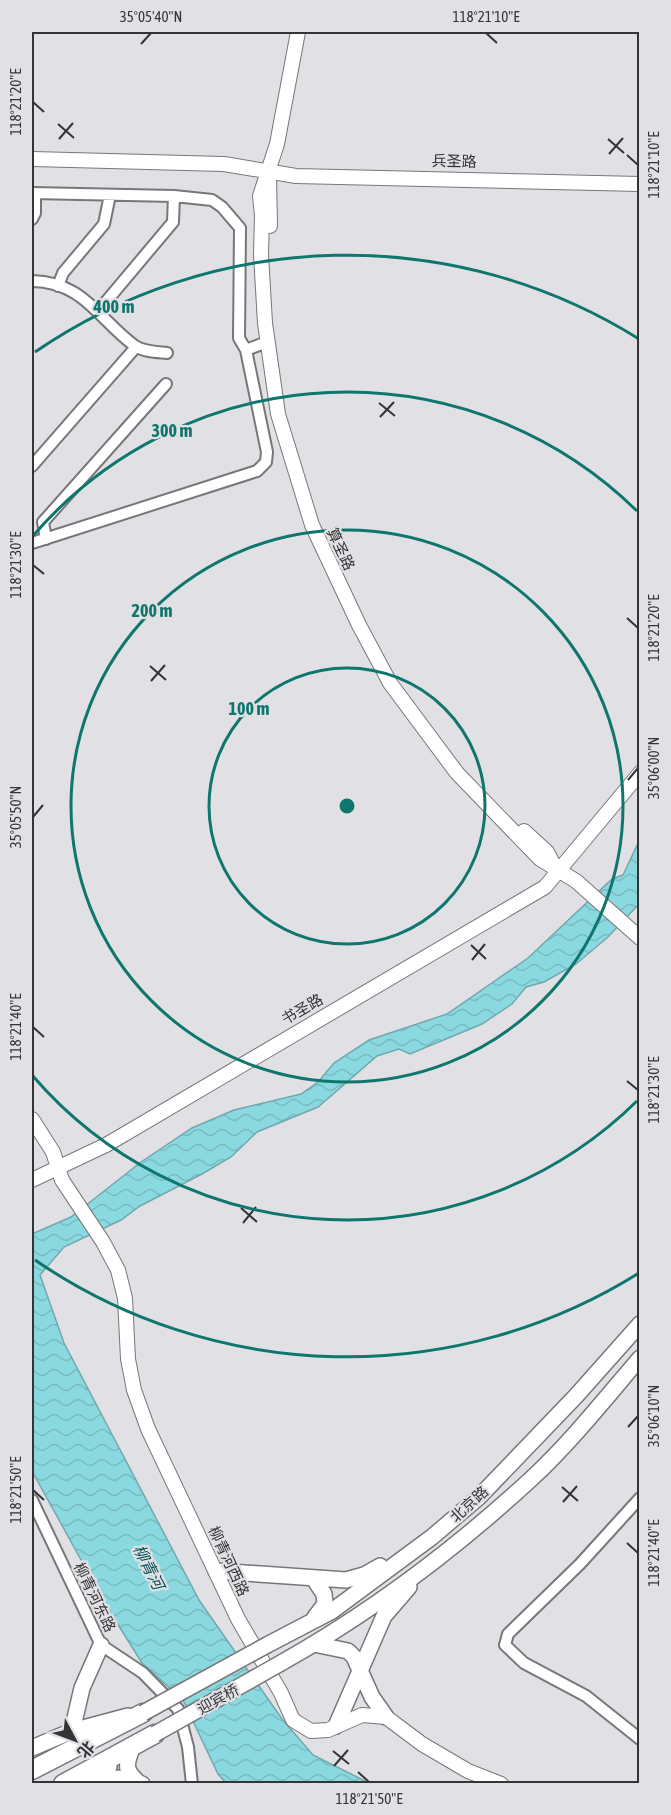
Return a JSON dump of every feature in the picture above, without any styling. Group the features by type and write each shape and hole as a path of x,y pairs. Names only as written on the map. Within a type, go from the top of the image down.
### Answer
{"highway":[{"path":"32,1770 143,1713"},
{"path":"63,1784 155,1734"}],"main road":[{"name":"算圣路","path":"289,32 268,144 271,196 269,255 279,371 286,412 320,522 366,622 398,678 463,768 492,800 547,852 558,872"},
{"name":"算圣路","path":"298,32 277,144 260,196 267,342 278,414 312,525 359,626 390,683 456,773 540,860 576,881 584,894 639,949"},
{"name":"兵圣路","path":"32,159 224,164 296,176 639,184"},
{"name":"兵圣路","path":"32,166 243,173 319,167 639,177"},
{"name":"书圣路","path":"558,872 639,774"},
{"name":"书圣路","path":"32,1188 76,1154 570,867 639,783"},
{"name":"算圣路","path":"584,894 639,938"},
{"name":"柳青河西路","path":"32,1119 53,1152 58,1167"},
{"name":"柳青河西路","path":"32,1136 45,1157 58,1167 66,1178 72,1194 118,1270 125,1298 128,1359 134,1390 148,1429 238,1619 281,1693 293,1720 311,1731 336,1726 362,1715 386,1717"},
{"name":"书圣路","path":"32,1180 58,1167"},
{"name":"北京路","path":"267,1645 332,1611 432,1537 479,1497 576,1396 639,1324"},
{"name":"北京路","path":"281,1664 314,1644 446,1551 531,1479 639,1358"},
{"path":"216,1571 346,1580 364,1575 432,1537"},
{"path":"336,1726 388,1608 446,1551"},
{"path":"310,1623 325,1604 324,1594 314,1579"},
{"path":"314,1644 348,1651 372,1697 386,1717 422,1744 468,1771 501,1784"},
{"path":"72,1731 89,1668 101,1645"},
{"name":"迎宾桥","path":"32,1748 72,1731 143,1713 267,1645"},
{"name":"迎宾桥","path":"88,1781 155,1734 281,1664"},
{"path":"77,1710 85,1722 100,1723"},
{"path":"132,1751 126,1765 128,1773 140,1783"},
{"path":"88,1781 108,1777 140,1783"}],"street":[{"path":"32,219 35,213 33,193 174,196 212,200 222,207 240,228 239,338 246,350 267,452 266,462 257,471 32,543"},
{"path":"58,286 63,273 104,224 110,195"},
{"path":"99,310 173,222 174,196"},
{"path":"32,281 49,282 84,297 136,347 167,353"},
{"path":"246,350 267,342"},
{"path":"32,466 136,347"},
{"path":"46,539 43,522 166,384"},
{"path":"639,1498 580,1564 508,1634 505,1645 524,1663 586,1696 639,1739"},
{"name":"柳青河东路","path":"32,1500 101,1645 143,1674 178,1709 188,1747 192,1784"}],"water":[{"name":"柳青河","path":"639,841 639,904 608,937 576,964 544,982 526,987 512,1004 482,1024 410,1054 399,1049 377,1056 318,1107 257,1132 231,1157 140,1206 121,1220 64,1247 40,1275 64,1343 199,1600 282,1719 313,1755 369,1783 226,1783 218,1774 183,1700 142,1663 107,1607 32,1471 32,1234 71,1217 141,1162 192,1128 234,1110 301,1094 318,1082 334,1063 369,1040 447,1014 528,958 612,879 623,875"}]}
